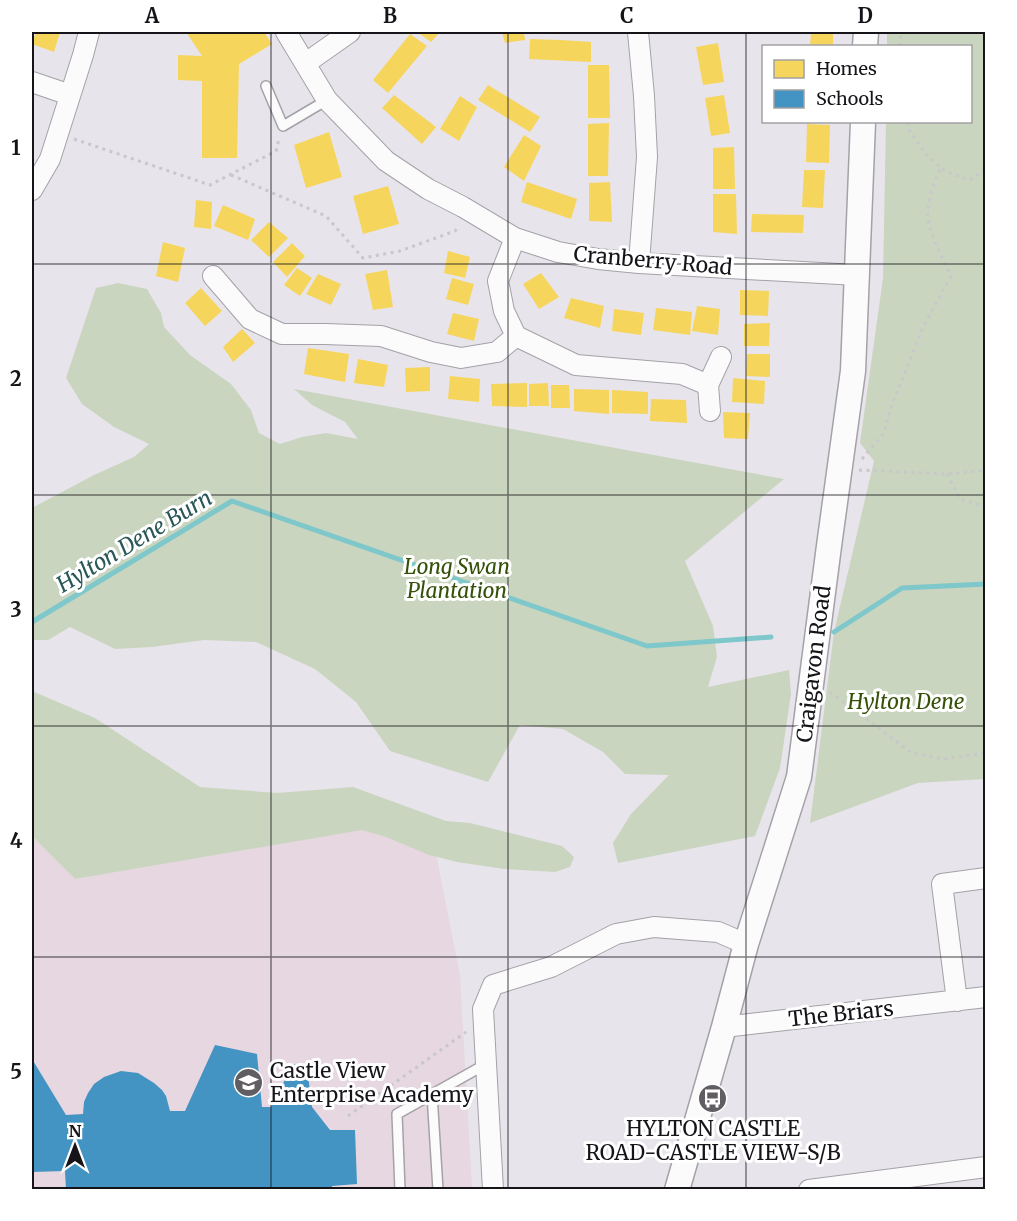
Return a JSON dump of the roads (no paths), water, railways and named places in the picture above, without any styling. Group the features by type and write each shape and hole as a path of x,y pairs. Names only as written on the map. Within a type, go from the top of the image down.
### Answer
{"street":[{"path":"32,190 50,159 89,32"},
{"name":"Cranberry Road","path":"286,32 327,100 386,161 428,189 515,238 558,252 598,259 857,274"},
{"path":"306,63 350,32"},
{"path":"638,32 647,157 639,263"},
{"path":"32,82 70,95"},
{"name":"Craigavon Road","path":"676,1190 746,944 799,777 812,679 846,469 853,371 862,123"},
{"path":"515,238 498,281 504,311 516,336 576,365 682,374 708,385"},
{"path":"213,276 250,319 282,334 325,333 381,336 431,352 461,358 497,352 516,336"},
{"path":"710,411 708,385 721,357"},
{"path":"957,1000 942,884 986,878"},
{"path":"493,1190 483,1009 493,985 551,967 616,934 654,927 718,932 746,944"},
{"name":"The Briars","path":"724,1027 986,997"},
{"path":"809,1190 986,1167"}],"lane":[{"path":"266,86 283,126 327,100"},
{"path":"400,1190 397,1114 486,1064"},
{"path":"432,1094 438,1190"}],"waterway":[{"name":"Hylton Dene Burn","path":"32,622 232,501 647,646 771,637"},
{"name":"Hylton Dene Burn","path":"834,632 902,588 986,584"}],"place":[{"name":"Castle View Enterprise Academy","path":"249,1083"},
{"name":"HYLTON CASTLE ROAD-CASTLE VIEW-S/B","path":"713,1098"}],"park label":[{"name":"Long Swan Plantation","path":"457,579"},
{"name":"Hylton Dene","path":"906,702"}]}
